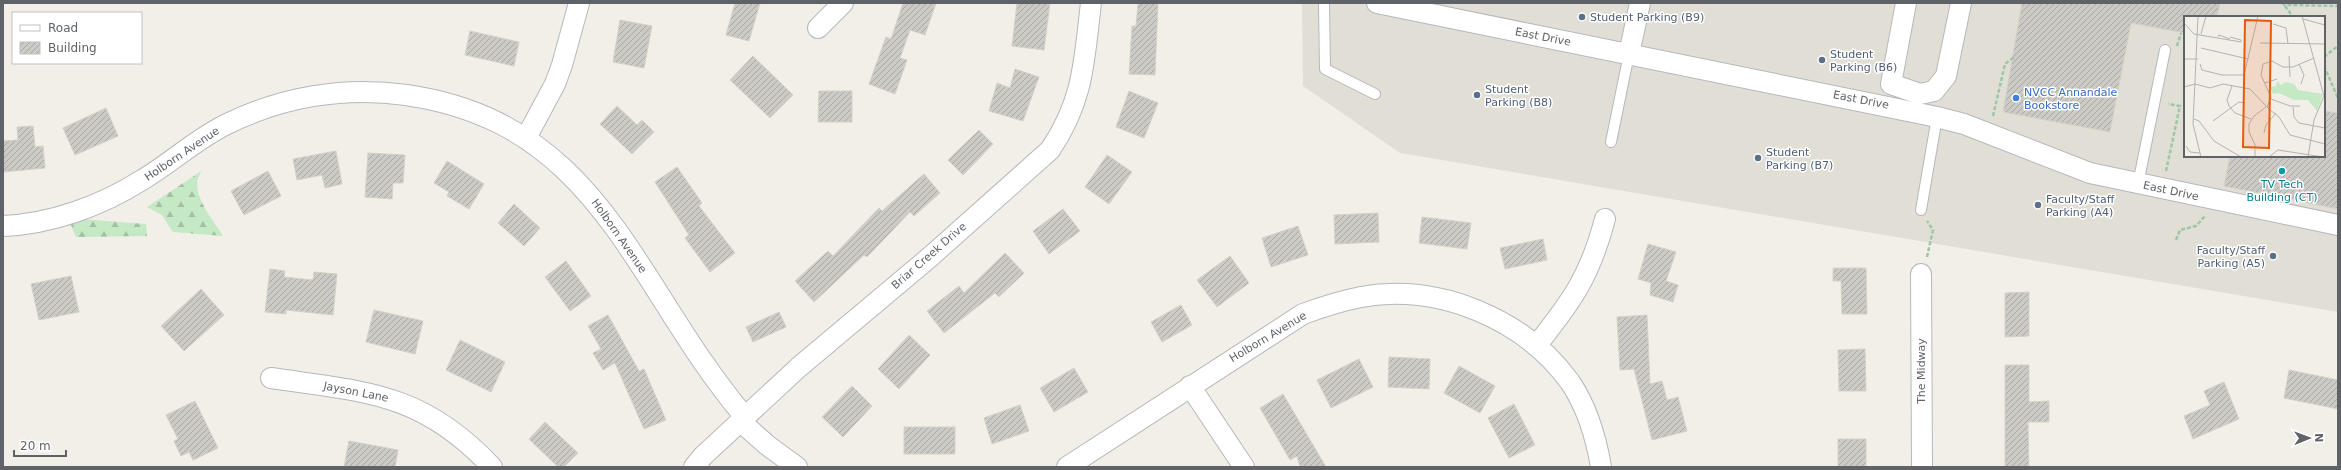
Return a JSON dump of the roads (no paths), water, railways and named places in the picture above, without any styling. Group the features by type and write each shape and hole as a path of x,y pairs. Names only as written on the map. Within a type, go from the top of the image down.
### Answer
{"street":[{"path":"526,138 560,71 580,3"},
{"path":"818,28 843,3"},
{"name":"Briar Creek Drive","path":"694,467 703,456 742,419 1050,150 1064,129 1078,96 1091,3"},
{"name":"East Drive","path":"1377,3 1885,105 1937,117 1964,124 2083,171 2138,184 2338,225"},
{"path":"1629,54 1640,3"},
{"path":"1885,105 1891,84 1906,3"},
{"path":"1891,84 1920,94 1934,91 1946,76 1962,3"},
{"path":"1934,91 1937,117"},
{"name":"Holborn Avenue","path":"3,226 42,221 75,212 109,199 141,181 214,130 261,109 317,95 362,92 390,93 427,98 462,108 494,120 526,138 556,160 582,185 606,214 742,419 767,445 797,467"},
{"path":"1536,346 1572,301 1587,274 1598,247 1605,219"},
{"name":"The Midway","path":"1921,274 1922,467"},
{"name":"Holborn Avenue","path":"1067,467 1303,314 1332,304 1362,297 1392,294 1422,296 1453,302 1484,313 1512,328 1536,346 1554,363 1570,383 1585,409 1595,438 1601,467"},
{"name":"Jayson Lane","path":"271,378 362,391 402,402 422,410 448,426 471,445 492,467"},
{"path":"1190,386 1244,467"}],"lane":[{"path":"1324,3 1325,69 1375,94"},
{"path":"2138,184 2165,50"},
{"path":"1611,142 1629,54"},
{"path":"1920,210 1937,117"}],"place":[{"name":"Student Parking (B9)","path":"1582,17"},
{"name":"Student Parking (B6)","path":"1822,60"},
{"name":"Student Parking (B8)","path":"1477,95"},
{"name":"NVCC Annandale Bookstore","path":"2016,98"},
{"name":"Student Parking (B7)","path":"1758,158"},
{"name":"TV Tech Building (CT)","path":"2282,171"},
{"name":"Faculty/Staff Parking (A4)","path":"2038,205"},
{"name":"Faculty/Staff Parking (A5)","path":"2273,256"}]}
